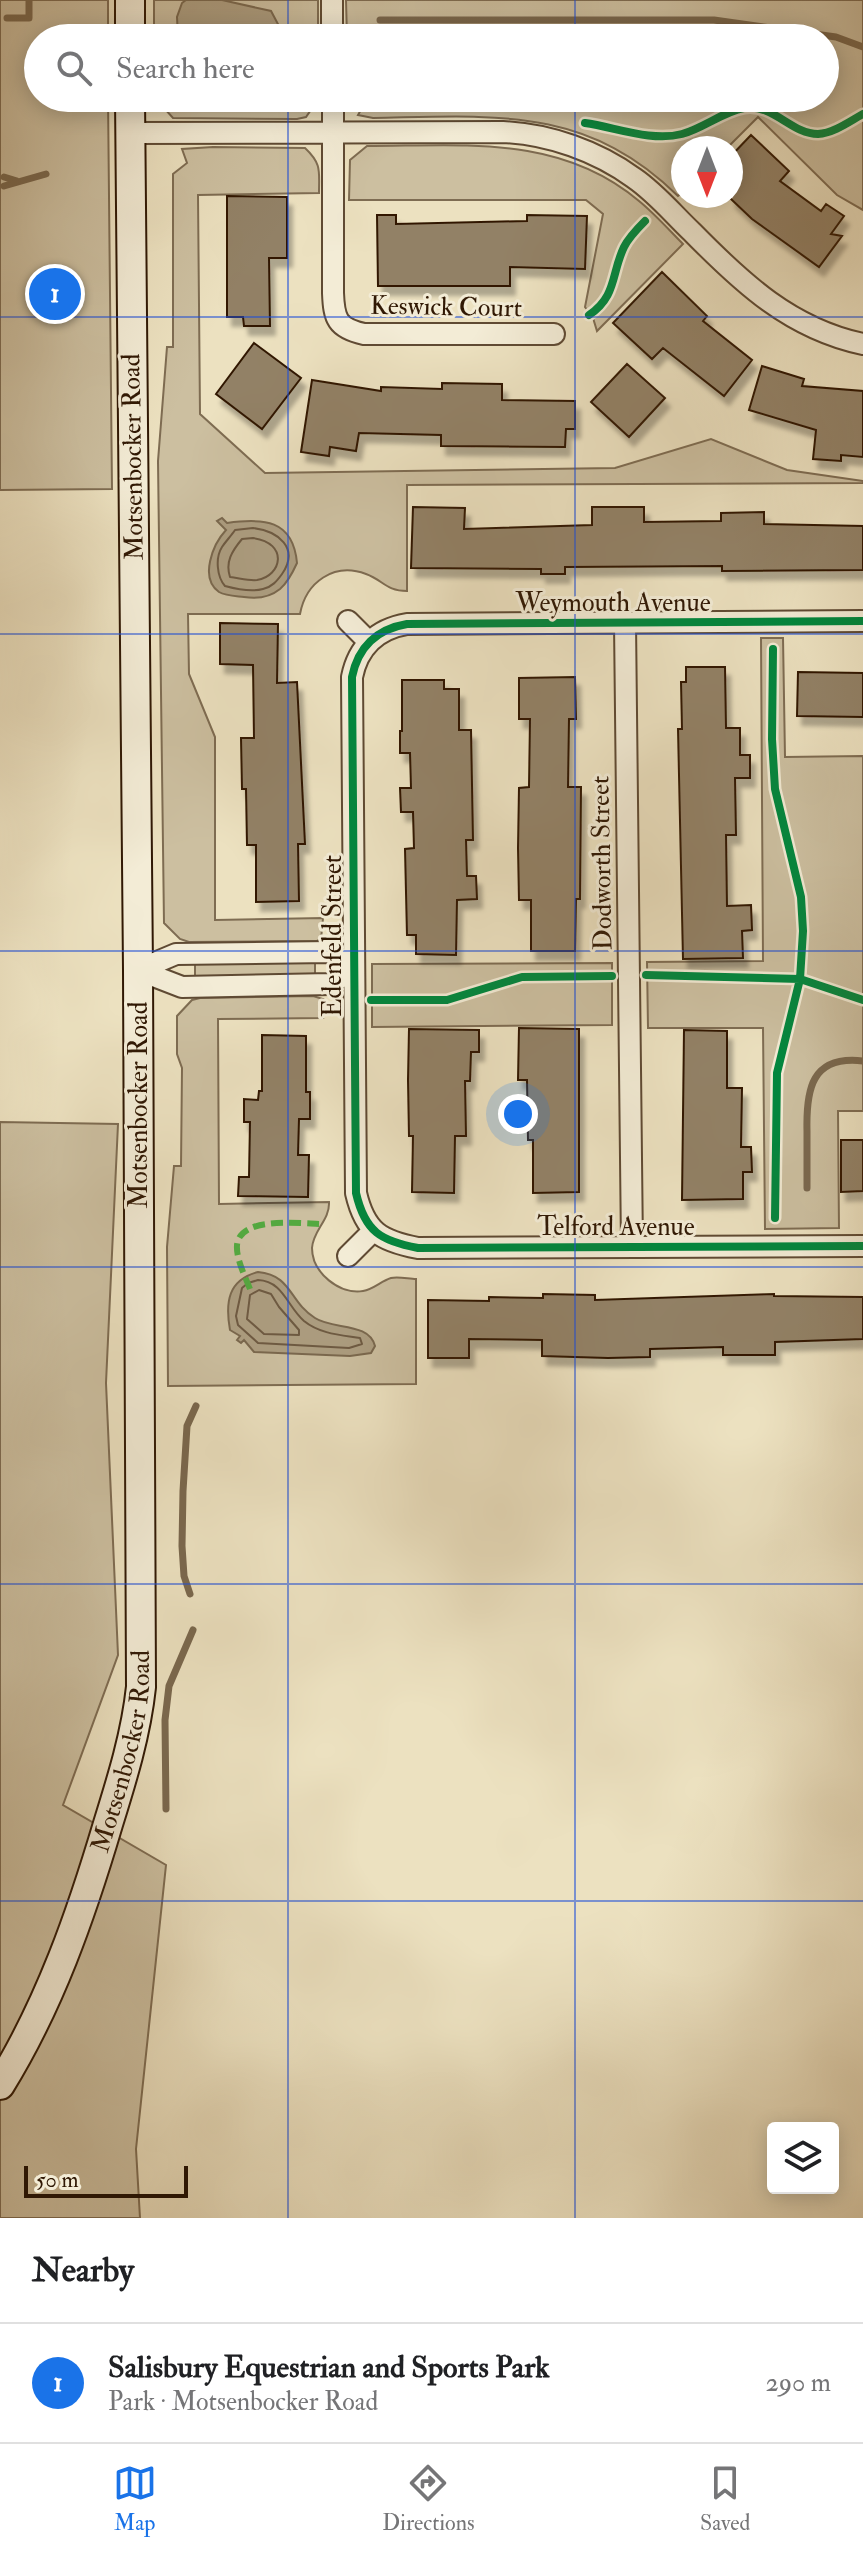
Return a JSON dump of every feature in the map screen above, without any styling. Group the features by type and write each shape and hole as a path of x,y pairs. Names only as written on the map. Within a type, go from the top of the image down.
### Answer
{"main road":[{"path":"130,0 130,24"},
{"name":"Motsenbocker Road","path":"0,2085 35,2022 77,1924 133,1738 139,1703 142,1613 130,112"}],"street":[{"path":"332,0 332,24"},
{"path":"333,112 333,132"},
{"name":"Keswick Court","path":"333,132 333,293 338,321 346,328 364,334 554,334"},
{"path":"130,133 517,132 558,141 620,168 648,189 749,288 774,307 813,328 863,344"},
{"path":"348,621 369,642"},
{"name":"Weymouth Avenue","path":"369,642 384,630 407,624 863,621"},
{"name":"Dodworth Street","path":"625,623 632,1247"},
{"name":"Edenfeld Street","path":"369,642 359,654 352,677 353,968 356,1193 359,1207 373,1231"},
{"path":"330,952 353,968 331,984 182,987 138,970 176,954 330,952"},
{"path":"348,1256 373,1231"},
{"name":"Telford Avenue","path":"373,1231 395,1244 418,1248 863,1246"}],"shaded area":[{"path":"0,0 108,0 108,24 24,24 24,112 108,112 112,489 0,490"},
{"path":"154,0 318,0 318,24 154,24"},
{"path":"346,0 863,0 863,210 837,195 758,117 739,136 671,136 671,190 643,166 608,145 536,122 498,118 373,118 358,115 360,112 839,112 839,24 347,24"},
{"path":"168,112 309,112 306,117 297,119 173,118"},
{"path":"367,146 509,148 577,164 609,179 639,201 683,244 597,331 585,307 603,214 586,200 349,200 350,160"},
{"path":"305,148 318,168 319,193 198,195 200,414 265,473 615,468 711,439 787,470 863,481 407,485 407,591 389,587 366,574 343,571 315,584 300,614 188,614 189,674 215,737 215,920 323,918 321,939 317,941 189,942 180,939 164,923 158,461 167,347 173,347 173,174 187,163 182,149"},
{"path":"761,638 783,638 785,757 863,756 863,1111 838,1111 839,1228 765,1229 763,1028 648,1028 647,962 763,961"},
{"path":"315,961 315,976 195,976 195,962"},
{"path":"612,963 612,1025 372,1027 372,964"},
{"path":"313,996 323,999 319,1005 323,1018 218,1019 219,1204 329,1202 312,1248 322,1274 337,1286 354,1291 367,1290 391,1278 416,1279 416,1384 168,1386 167,1247 174,1166 181,1166 182,1068 177,1054 177,1016 192,1000 200,998"},
{"path":"0,1122 118,1124 106,1383 118,1655 63,1805 166,1865 136,2149 140,2218 0,2218"}],"water":[{"path":"186,0 222,0 271,11 278,24 177,24 182,3"},
{"path":"222,518 227,523 264,522 283,530 289,537 297,563 280,589 254,598 225,594 213,586 210,561 226,530 217,521"},
{"path":"258,1272 278,1278 306,1312 322,1322 366,1333 375,1346 371,1353 350,1356 254,1352 244,1340 241,1343 237,1340 240,1336 230,1330 229,1301 240,1280"}],"building":[{"path":"751,135 789,171 780,181 821,211 826,204 844,216 831,234 842,236 819,267 740,208 743,208 743,143"},
{"path":"227,196 287,197 287,258 269,258 270,326 244,326 243,317 227,317"},
{"path":"377,215 396,215 396,224 527,221 527,215 587,216 585,269 510,267 510,286 378,286"},
{"path":"662,272 707,316 703,321 752,360 724,396 663,348 652,359 613,323"},
{"path":"254,343 301,378 262,429 216,394"},
{"path":"627,364 665,398 629,437 591,402"},
{"path":"762,366 804,379 802,386 863,391 863,457 841,455 841,461 813,459 816,430 749,410"},
{"path":"312,380 381,391 381,387 442,389 442,383 502,384 502,400 575,401 575,429 566,429 565,447 441,446 441,435 359,433 356,451 330,447 329,456 301,452"},
{"path":"413,507 465,508 464,529 592,525 592,507 644,507 644,522 721,521 721,513 764,512 764,524 863,526 863,570 722,571 722,566 565,567 565,574 541,574 541,569 411,568"},
{"path":"220,623 278,624 277,683 297,682 305,844 298,844 299,901 256,902 256,845 247,845 241,738 254,738 253,665 220,664"},
{"path":"686,667 725,667 726,728 740,728 740,755 750,755 750,778 735,778 736,835 726,835 727,906 751,905 752,930 742,931 743,958 683,959 678,729 682,729 681,682 686,682"},
{"path":"798,672 863,673 863,717 797,716"},
{"path":"575,677 576,719 569,719 568,787 581,787 580,899 576,899 575,951 531,951 531,900 519,900 519,788 529,787 530,719 519,719 519,678"},
{"path":"402,680 444,680 444,689 459,689 459,730 471,730 473,840 466,840 467,876 476,876 477,899 457,900 456,955 416,954 416,935 407,935 405,849 414,848 413,812 401,812 400,788 411,788 410,753 400,753"},
{"path":"519,1028 579,1029 579,1192 533,1193 533,1140 528,1140 527,1080 518,1080"},
{"path":"409,1029 479,1030 479,1052 471,1052 470,1081 465,1081 466,1136 455,1136 454,1193 412,1192"},
{"path":"684,1030 727,1031 727,1088 742,1088 741,1147 751,1147 752,1172 743,1172 743,1199 682,1200"},
{"path":"262,1035 306,1036 306,1092 310,1092 310,1119 299,1119 298,1155 309,1155 308,1197 238,1196 239,1177 249,1177 250,1122 244,1122 244,1099 258,1100 259,1091 262,1091"},
{"path":"841,1140 863,1140 863,1191 841,1192"},
{"path":"543,1294 595,1295 595,1300 774,1294 863,1297 863,1339 775,1342 775,1355 723,1355 723,1347 650,1349 650,1357 608,1358 542,1356 542,1340 469,1339 469,1358 428,1358 428,1300 489,1301 489,1297 543,1298"}],"waterway":[{"path":"7,18 29,18 29,0"},
{"path":"380,20 714,20 743,24"},
{"path":"839,38 863,47"},
{"path":"4,186 46,174"},
{"path":"4,177 17,181"},
{"path":"807,1188 808,1102 815,1078 832,1064 863,1061"},
{"path":"190,1594 184,1576 183,1491 187,1426 196,1406"},
{"path":"166,1809 165,1720 169,1686 193,1630"}],"marked path":[{"path":"250,1289 238,1256 237,1245 241,1235 249,1229 273,1223 324,1224"}],"cycle path":[{"path":"585,123 646,135 670,136 690,131 731,112"},
{"path":"768,112 799,129 818,134 836,129 863,114"},
{"path":"589,315 609,292 624,247 645,221"},
{"path":"863,621 407,624 387,630 370,641 359,657 352,677 356,1193 370,1226 384,1238 418,1248 863,1246"},
{"path":"773,649 775,789 801,897 803,931 800,979 777,1073 775,1218"},
{"path":"646,975 800,979 863,1000"},
{"path":"371,1000 447,1000 522,977 612,976"}],"place":[{"name":"Salisbury Equestrian and Sports Park","path":"55,294"}]}
